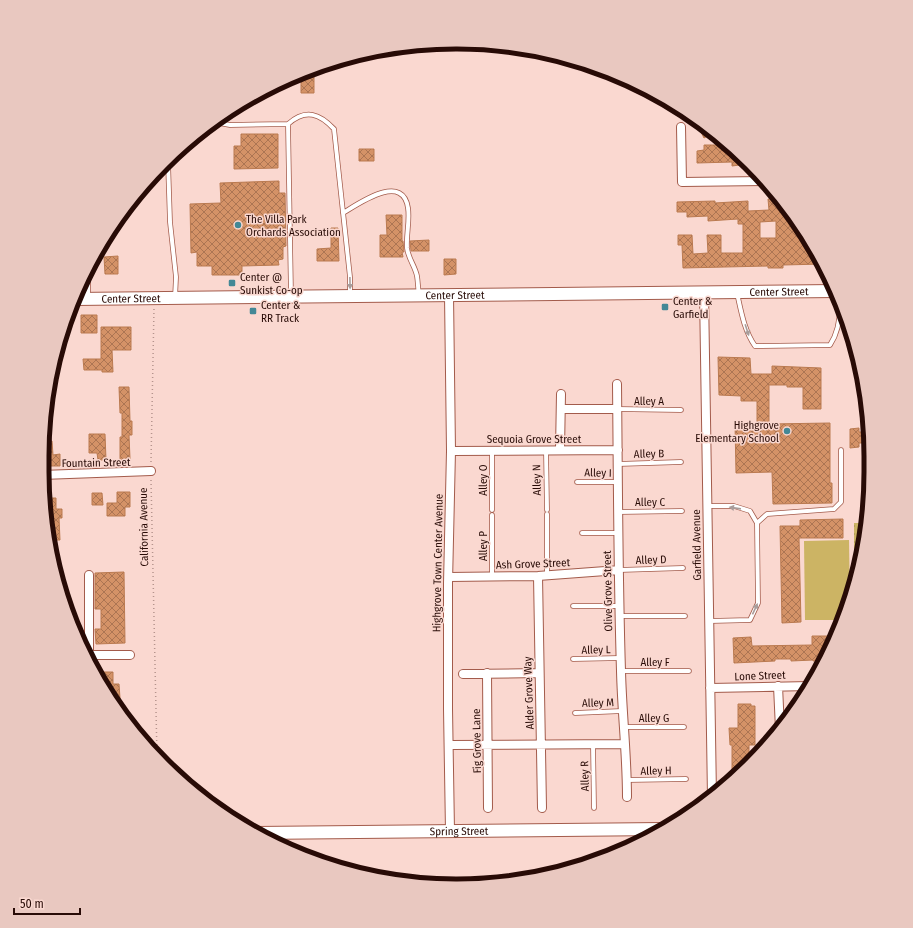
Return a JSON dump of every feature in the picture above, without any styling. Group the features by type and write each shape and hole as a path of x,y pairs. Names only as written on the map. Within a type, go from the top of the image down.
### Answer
{"main road":[{"name":"Center Street","path":"81,299 829,291"},
{"name":"Spring Street","path":"269,833 651,829"}],"street":[{"path":"681,127 682,182 757,181"},
{"name":"Garfield Avenue","path":"704,293 712,789"},
{"name":"Highgrove Town Center Avenue","path":"449,295 451,451 449,577 450,831"},
{"name":"Olive Grove Street","path":"617,384 621,671 624,744 627,756 627,797"},
{"path":"560,450 561,394"},
{"path":"561,409 617,409"},
{"name":"Sequoia Grove Street","path":"451,451 618,450"},
{"name":"Fountain Street","path":"49,475 151,472"},
{"name":"Ash Grove Street","path":"449,577 547,576 619,570"},
{"path":"88,645 89,575"},
{"name":"Alder Grove Way","path":"538,576 542,808"},
{"path":"93,656 130,655"},
{"name":"Fig Grove Lane","path":"487,673 489,745 488,808"},
{"path":"463,674 539,673"},
{"path":"778,686 780,720"},
{"name":"Lone Street","path":"710,688 802,686"},
{"path":"449,745 624,744"}],"lane":[{"path":"222,123 230,125 288,124 294,119 312,115 321,117 334,129 349,271 350,296"},
{"path":"288,124 291,297"},
{"path":"168,168 170,222 176,277 175,298"},
{"path":"343,213 376,194 388,190 401,194 406,198 408,208 407,253 417,276 419,296"},
{"path":"88,283 88,298"},
{"path":"736,292 745,327 755,346 830,344 835,337 840,319"},
{"name":"Alley A","path":"617,409 681,410"},
{"name":"Alley N","path":"546,450 547,576"},
{"path":"757,523 767,514 834,509 841,502 841,450"},
{"name":"Alley O","path":"492,451 492,512"},
{"name":"Alley B","path":"618,464 681,462"},
{"name":"Alley I","path":"577,482 618,482"},
{"path":"707,506 734,506 750,511 757,523 758,603 750,620 709,621"},
{"name":"Alley C","path":"618,512 682,511"},
{"name":"Alley P","path":"492,512 492,577"},
{"path":"582,533 619,533"},
{"name":"Alley D","path":"619,570 683,568"},
{"path":"573,606 620,606"},
{"path":"620,616 685,616"},
{"name":"Alley L","path":"573,659 621,658"},
{"name":"Alley F","path":"621,671 688,671"},
{"name":"Alley M","path":"575,713 622,711"},
{"name":"Alley G","path":"624,727 684,727"},
{"name":"Alley R","path":"593,744 594,808"},
{"name":"Alley H","path":"627,780 686,779"}],"path":[{"name":"California Avenue","path":"154,298 151,472 157,748"}],"shaded area":[{"path":"854,523 861,523 856,551 854,560"},
{"path":"849,540 850,578 836,620 805,620 804,541"}],"building":[{"path":"314,75 314,93 301,93 301,80"},
{"path":"702,131 708,136 704,138 701,132"},
{"path":"241,134 278,134 278,168 234,169 234,146 241,146"},
{"path":"704,145 719,145 726,150 726,155 730,154 741,165 732,166 732,162 697,163 697,151 704,150"},
{"path":"359,149 374,149 374,161 359,161"},
{"name":"The Villa Park Orchards Association","path":"279,181 279,193 285,193 286,246 283,247 283,259 278,260 279,265 242,266 242,275 212,275 212,266 197,266 197,252 191,253 190,204 221,203 220,183"},
{"path":"768,199 772,199 795,230 815,264 783,265 783,268 768,268 768,266 683,268 682,245 678,245 678,235 692,235 693,254 708,253 707,235 721,235 721,253 743,253 743,224 738,224 738,219 708,221 708,216 687,217 687,212 677,212 677,202 715,201 715,203 748,201 748,211 769,210","holes":["776,221 776,238 760,238 760,222"]},
{"path":"386,215 402,215 403,257 380,257 380,235 387,235"},
{"path":"331,228 338,228 339,261 317,261 317,249 331,248"},
{"path":"429,240 429,251 411,251 410,241"},
{"path":"118,256 118,274 105,274 104,257"},
{"path":"444,259 456,259 456,274 444,275"},
{"path":"81,315 97,315 97,333 81,333"},
{"path":"101,327 131,327 131,350 112,350 113,372 102,372 102,370 84,370 83,359 101,359"},
{"path":"718,357 750,358 751,374 772,374 772,366 821,368 821,409 803,409 803,387 769,385 769,424 830,423 830,483 832,483 832,503 773,504 772,472 736,473 735,424 757,424 757,401 741,401 741,396 719,395"},
{"path":"119,387 129,387 130,421 132,421 132,435 129,435 130,459 120,460 122,413 120,413"},
{"path":"859,428 859,432 863,432 864,443 859,443 859,447 850,448 850,429"},
{"path":"89,434 105,434 106,460 98,460 97,453 89,453"},
{"path":"50,441 52,441 53,455 60,454 60,466 49,466"},
{"path":"117,492 130,492 130,507 125,507 125,516 107,516 107,503 117,503"},
{"path":"92,493 102,493 103,505 92,505"},
{"path":"50,498 56,498 56,509 62,509 62,518 59,518 60,540 56,540 56,546 52,525"},
{"path":"843,519 843,538 799,538 801,622 782,623 780,526 800,526 800,520"},
{"path":"124,572 125,643 96,644 95,629 101,629 101,609 95,609 95,573"},
{"path":"812,636 829,636 817,661 791,661 791,659 775,659 775,661 734,663 733,638 751,637 752,646 812,645"},
{"path":"103,672 113,672 113,684 119,684 120,701 118,698"},
{"path":"738,704 751,704 751,706 755,706 755,745 749,745 749,756 734,770 732,770 732,745 730,745 729,728 738,728"}],"place":[{"name":"The Villa Park Orchards Association","path":"238,225"},
{"name":"Center @ Sunkist Co-op","path":"232,283"},
{"name":"Center & Garfield","path":"665,307"},
{"name":"Center & RR Track","path":"253,311"},
{"name":"Highgrove Elementary School","path":"787,431"}]}
